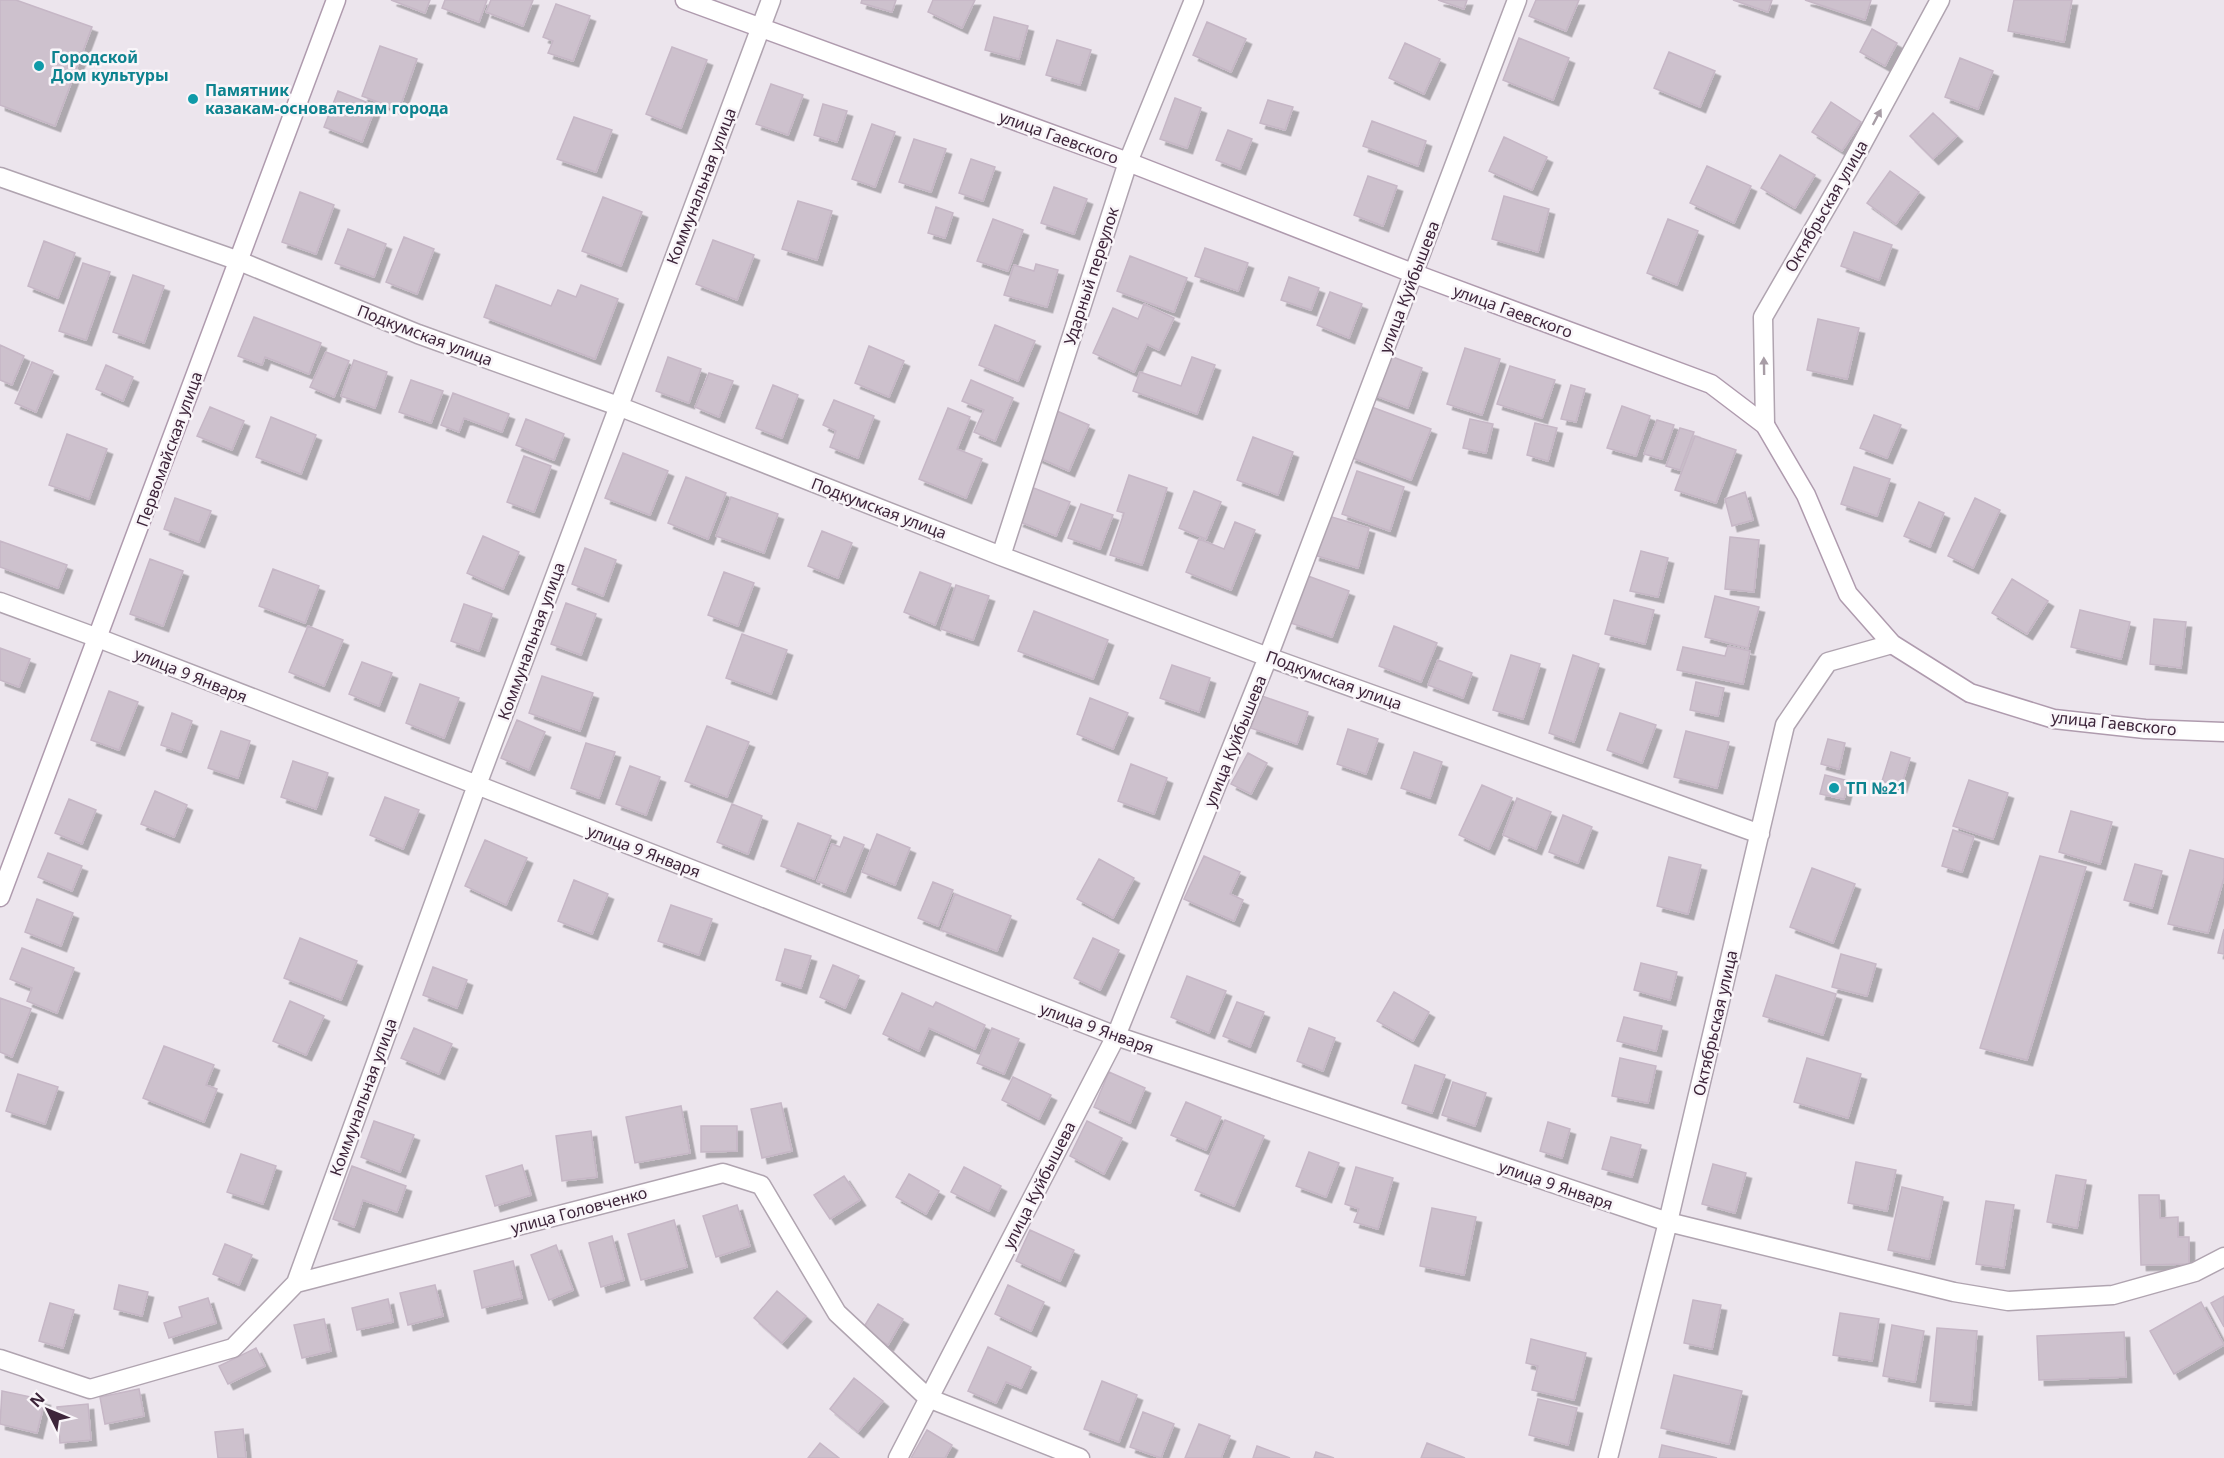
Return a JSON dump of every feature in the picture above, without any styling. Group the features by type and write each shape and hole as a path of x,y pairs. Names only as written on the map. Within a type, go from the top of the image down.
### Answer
{"street":[{"name":"Первомайская улица","path":"0,897 336,0"},
{"name":"улица Гаевского","path":"685,0 1128,162 1414,274 1711,384 1765,425 1806,495 1848,594 1892,644 1970,693 2054,719 2145,729 2224,732"},
{"name":"Коммунальная улица","path":"296,1283 477,785 771,0"},
{"name":"Ударный переулок","path":"1000,556 1128,162 1194,0"},
{"name":"улица Куйбышева","path":"898,1458 1116,1036 1268,657 1517,0"},
{"name":"Октябрьская улица","path":"1765,425 1763,316 1849,168 1940,0"},
{"name":"Подкумская улица","path":"0,177 239,261 418,333 618,406 1000,556 1268,657 1760,834"},
{"name":"улица 9 Января","path":"0,602 477,785 1116,1036 1668,1222 1954,1292 2008,1301 2113,1295 2195,1272 2224,1257"},
{"name":"Октябрьская улица","path":"1608,1458 1668,1222 1785,725 1828,662 1892,644"},
{"name":"улица Головченко","path":"296,1283 723,1173 760,1185 837,1313 928,1398 1080,1458"},
{"path":"0,1359 90,1389 233,1348 296,1283"}],"building":[{"name":"Городской Дом культуры","path":"0,0 16,0 92,27 55,126 0,105"},
{"path":"391,0 430,0 425,13"},
{"path":"445,0 487,0 479,22 442,8"},
{"path":"491,0 533,0 523,26 486,12"},
{"path":"862,0 896,0 892,12 861,3"},
{"path":"933,0 975,0 962,28 928,12"},
{"path":"1438,0 1467,0 1464,9"},
{"path":"1536,0 1579,0 1566,31 1529,16"},
{"path":"1733,0 1772,0 1768,12"},
{"path":"1805,0 1871,0 1865,20"},
{"path":"2014,0 2072,0 2064,42 2008,31"},
{"path":"556,4 590,16 573,61 548,53 553,41 543,37"},
{"path":"994,17 1028,26 1019,59 985,50"},
{"path":"1207,22 1246,39 1231,72 1193,55"},
{"path":"1872,29 1897,43 1885,66 1860,52"},
{"path":"1519,38 1569,58 1553,100 1503,80"},
{"path":"1057,40 1091,50 1080,85 1046,75"},
{"path":"1405,43 1440,59 1424,94 1389,78"},
{"path":"380,46 417,59 399,110 362,96"},
{"path":"672,47 707,60 681,128 646,114"},
{"path":"1669,52 1715,71 1700,107 1654,88"},
{"path":"1960,58 1993,71 1978,109 1945,97"},
{"path":"771,84 803,95 788,135 756,124"},
{"path":"338,91 376,106 362,142 324,127"},
{"path":"1175,98 1201,108 1187,148 1160,139"},
{"path":"1268,100 1293,107 1285,130 1260,123"},
{"path":"1831,102 1861,122 1842,151 1812,132"},
{"path":"823,104 847,111 837,142 814,135"},
{"path":"1933,113 1957,136 1933,159 1910,136"},
{"path":"574,117 612,130 596,172 557,159"},
{"path":"1372,121 1426,141 1418,166 1363,146"},
{"path":"872,124 895,132 875,187 852,179"},
{"path":"1228,130 1252,139 1240,169 1216,160"},
{"path":"1504,137 1547,157 1532,190 1489,171"},
{"path":"914,139 946,149 931,192 899,182"},
{"path":"1780,155 1815,175 1795,208 1761,188"},
{"path":"971,159 995,167 983,201 959,193"},
{"path":"1707,166 1751,186 1734,223 1690,203"},
{"path":"1890,171 1919,192 1896,224 1867,203"},
{"path":"1368,176 1397,186 1383,226 1354,215"},
{"path":"1054,187 1087,199 1074,234 1041,223"},
{"path":"300,192 334,205 316,254 282,242"},
{"path":"1504,196 1549,209 1538,252 1492,239"},
{"path":"603,197 642,212 621,266 582,251"},
{"path":"798,201 832,211 817,260 782,249"},
{"path":"936,207 953,213 945,238 928,233"},
{"path":"993,219 1023,230 1008,271 977,261"},
{"path":"1668,219 1698,231 1677,285 1647,273"},
{"path":"348,229 386,244 374,277 335,263"},
{"path":"1854,232 1892,245 1879,280 1841,266"},
{"path":"404,237 434,249 417,294 386,282"},
{"path":"713,240 754,255 737,300 696,284"},
{"path":"44,241 75,253 58,298 28,286"},
{"path":"1205,248 1248,263 1238,291 1195,276"},
{"path":"1130,256 1187,278 1174,312 1117,291"},
{"path":"83,263 110,272 86,340 59,331"},
{"path":"1036,264 1058,270 1047,307 1004,295 1014,265 1034,271"},
{"path":"133,275 164,286 144,343 113,332"},
{"path":"1289,277 1319,288 1311,310 1281,300"},
{"path":"496,285 551,306 558,290 576,297 581,285 618,299 595,359 484,317"},
{"path":"1330,292 1362,304 1349,338 1317,325"},
{"path":"1144,304 1174,318 1159,350 1147,344 1134,372 1093,353 1113,308 1138,319"},
{"path":"254,317 321,343 309,374 265,357 262,365 238,356"},
{"path":"1818,319 1859,328 1847,379 1807,370"},
{"path":"995,325 1035,341 1018,381 979,365"},
{"path":"0,345 24,356 12,385 0,380"},
{"path":"869,346 904,361 889,397 855,383"},
{"path":"1465,348 1500,359 1482,415 1447,404"},
{"path":"326,352 349,361 334,397 310,387"},
{"path":"1385,354 1422,368 1408,408 1371,394"},
{"path":"668,357 701,369 689,403 656,391"},
{"path":"1192,357 1215,365 1197,414 1133,391 1140,372 1181,386"},
{"path":"354,360 387,372 375,408 341,396"},
{"path":"32,362 53,371 36,412 15,403"},
{"path":"106,365 133,377 123,401 96,389"},
{"path":"1510,366 1555,380 1542,418 1497,404"},
{"path":"709,373 733,381 719,417 695,407"},
{"path":"411,380 443,391 431,423 399,412"},
{"path":"971,380 1013,398 995,441 974,432 984,410 962,401"},
{"path":"773,385 798,395 782,438 756,428"},
{"path":"1571,385 1585,389 1576,422 1561,419"},
{"path":"453,393 509,414 502,432 464,418 459,432 441,425"},
{"path":"834,400 874,416 858,458 830,447 836,431 823,425"},
{"path":"1369,406 1431,429 1411,480 1350,457"},
{"path":"1622,406 1650,416 1636,456 1607,448"},
{"path":"210,407 244,421 232,450 197,436"},
{"path":"948,408 970,417 957,449 982,459 966,498 919,479"},
{"path":"1057,411 1089,425 1069,471 1037,457"},
{"path":"1874,415 1901,425 1887,458 1860,448"},
{"path":"271,417 316,435 301,474 256,457"},
{"path":"526,419 564,434 554,460 516,445"},
{"path":"1470,419 1493,424 1486,453 1463,448"},
{"path":"1657,420 1674,425 1662,459 1644,454"},
{"path":"1535,423 1557,428 1548,461 1527,455"},
{"path":"1680,428 1694,432 1680,470 1666,466"},
{"path":"67,434 107,449 89,499 49,485"},
{"path":"1695,436 1736,450 1716,503 1675,490"},
{"path":"1253,437 1293,452 1278,495 1237,480"},
{"path":"623,453 668,471 650,515 605,498"},
{"path":"524,456 551,466 534,512 507,502"},
{"path":"1854,467 1890,479 1877,516 1841,504"},
{"path":"1357,471 1404,487 1390,531 1342,514"},
{"path":"1129,475 1167,488 1142,565 1110,555 1124,513 1117,511"},
{"path":"686,477 726,493 708,539 668,523"},
{"path":"1031,487 1070,502 1056,536 1018,521"},
{"path":"1194,491 1221,502 1206,539 1179,528"},
{"path":"1745,492 1753,520 1732,526 1725,499"},
{"path":"731,497 778,514 764,553 716,536"},
{"path":"175,498 211,511 199,542 164,529"},
{"path":"1975,498 2000,510 1973,568 1948,556"},
{"path":"1919,502 1944,513 1930,547 1904,536"},
{"path":"1081,504 1113,515 1100,549 1068,538"},
{"path":"1325,515 1369,528 1358,568 1314,555"},
{"path":"1235,522 1255,530 1231,590 1186,572 1199,539 1224,549"},
{"path":"822,531 852,543 838,578 808,566"},
{"path":"483,536 519,552 503,589 467,573"},
{"path":"1730,537 1759,540 1754,592 1725,589"},
{"path":"0,541 67,565 58,588 0,567"},
{"path":"585,548 616,560 603,596 572,584"},
{"path":"1641,551 1668,558 1658,597 1630,591"},
{"path":"150,559 183,571 163,626 130,614"},
{"path":"273,569 319,586 305,623 259,606"},
{"path":"724,572 754,583 738,626 708,615"},
{"path":"920,572 951,584 935,625 904,612"},
{"path":"1308,576 1349,591 1332,637 1291,623"},
{"path":"2012,579 2048,601 2027,634 1992,613"},
{"path":"956,585 989,596 973,640 941,629"},
{"path":"1715,596 1759,607 1748,648 1705,637"},
{"path":"1614,600 1654,610 1645,644 1605,634"},
{"path":"566,603 596,614 581,655 551,644"},
{"path":"464,604 492,614 479,651 451,641"},
{"path":"2080,610 2130,622 2121,659 2071,647"},
{"path":"1034,611 1108,640 1093,679 1018,651"},
{"path":"2154,619 2186,622 2181,668 2150,664"},
{"path":"308,626 343,640 324,686 289,672"},
{"path":"1394,626 1437,643 1421,682 1379,666"},
{"path":"742,634 787,650 771,694 726,678"},
{"path":"1728,646 1750,651 1743,684 1677,670 1683,647 1725,656"},
{"path":"0,648 30,659 19,687 0,680"},
{"path":"1511,655 1540,664 1523,719 1493,710"},
{"path":"1573,655 1599,664 1574,742 1549,733"},
{"path":"1438,660 1472,673 1463,698 1428,685"},
{"path":"362,662 392,673 379,706 349,694"},
{"path":"1172,665 1210,678 1199,712 1160,698"},
{"path":"542,676 593,693 580,731 529,713"},
{"path":"1696,682 1724,688 1718,716 1690,710"},
{"path":"420,684 459,698 444,738 406,723"},
{"path":"109,691 138,702 119,750 91,740"},
{"path":"1262,696 1308,712 1297,744 1251,728"},
{"path":"1090,698 1128,713 1113,749 1077,734"},
{"path":"172,713 192,721 181,752 161,745"},
{"path":"1620,713 1656,725 1642,763 1607,750"},
{"path":"517,720 545,732 529,770 501,758"},
{"path":"707,726 749,742 727,797 685,781"},
{"path":"1348,729 1378,739 1366,774 1337,764"},
{"path":"221,731 250,741 238,778 208,768"},
{"path":"1686,731 1729,742 1717,788 1674,777"},
{"path":"1828,739 1845,743 1839,769 1821,764"},
{"path":"586,743 615,752 599,798 571,788"},
{"path":"1414,752 1442,762 1430,798 1401,788"},
{"path":"1891,752 1910,758 1901,787 1882,781"},
{"path":"1248,753 1267,763 1251,794 1231,784"},
{"path":"293,761 328,773 316,809 281,797"},
{"path":"1131,764 1167,778 1154,814 1118,801"},
{"path":"630,766 660,777 646,815 616,804"},
{"name":"ТП №21","path":"1825,775 1849,781 1844,799 1820,794"},
{"path":"1969,780 2008,793 1993,839 1953,826"},
{"path":"1482,785 1512,798 1489,849 1459,835"},
{"path":"155,791 187,805 174,837 141,824"},
{"path":"385,797 419,810 403,849 370,835"},
{"path":"1517,798 1551,812 1536,849 1503,835"},
{"path":"69,799 96,810 82,844 55,833"},
{"path":"732,804 762,816 748,854 717,842"},
{"path":"2071,811 2112,822 2100,864 2059,852"},
{"path":"1563,815 1592,827 1578,863 1549,852"},
{"path":"798,823 831,836 814,879 781,866"},
{"path":"1953,830 1974,837 1962,872 1942,866"},
{"path":"877,834 910,848 895,885 862,872"},
{"path":"844,837 864,845 845,892 817,881 832,844 840,847"},
{"path":"485,840 527,858 506,905 465,886"},
{"path":"2190,850 2224,859 2224,878 2208,933 2168,924"},
{"path":"48,853 82,866 72,891 38,877"},
{"path":"1204,856 1240,872 1230,894 1243,900 1234,921 1184,899"},
{"path":"2040,856 2086,867 2027,1060 1980,1048"},
{"path":"1669,857 1701,865 1688,914 1657,906"},
{"path":"1099,859 1134,878 1113,918 1077,899"},
{"path":"2135,864 2162,871 2152,908 2124,900"},
{"path":"1812,868 1855,884 1833,943 1790,927"},
{"path":"574,880 608,894 592,934 558,921"},
{"path":"933,882 953,890 938,926 918,918"},
{"path":"955,894 1011,916 997,951 941,930"},
{"path":"37,899 73,913 61,946 25,932"},
{"path":"671,905 712,919 699,955 658,941"},
{"path":"2224,929 2224,954 2218,953"},
{"path":"300,938 357,961 341,1000 284,978"},
{"path":"1093,938 1119,950 1100,990 1074,978"},
{"path":"22,948 74,968 57,1013 27,1001 32,988 10,979"},
{"path":"785,949 811,956 801,988 776,980"},
{"path":"1841,954 1876,964 1867,996 1832,987"},
{"path":"1641,963 1677,972 1670,1000 1634,990"},
{"path":"833,965 859,976 845,1008 820,997"},
{"path":"433,967 467,980 457,1008 423,995"},
{"path":"1776,975 1836,994 1823,1035 1763,1016"},
{"path":"1187,976 1226,991 1209,1033 1171,1017"},
{"path":"1394,992 1429,1012 1413,1041 1377,1021"},
{"path":"902,993 933,1007 936,1002 985,1025 975,1049 929,1028 919,1051 883,1034"},
{"path":"0,998 31,1009 12,1057 0,1052"},
{"path":"290,1001 324,1016 306,1055 273,1041"},
{"path":"1237,1002 1264,1012 1250,1047 1223,1036"},
{"path":"1624,1017 1662,1026 1656,1051 1617,1041"},
{"path":"414,1028 452,1044 439,1074 401,1058"},
{"path":"992,1028 1019,1039 1004,1074 977,1063"},
{"path":"1309,1028 1335,1038 1323,1071 1297,1061"},
{"path":"164,1046 214,1065 206,1085 217,1089 204,1122 143,1098"},
{"path":"1620,1058 1656,1066 1648,1103 1612,1096"},
{"path":"1807,1058 1861,1074 1848,1118 1794,1102"},
{"path":"1415,1065 1445,1075 1432,1113 1402,1103"},
{"path":"1109,1072 1145,1088 1130,1123 1094,1107"},
{"path":"18,1074 58,1087 45,1124 6,1111"},
{"path":"1013,1077 1051,1095 1039,1119 1002,1100"},
{"path":"1453,1082 1486,1093 1475,1126 1442,1115"},
{"path":"1186,1102 1221,1117 1206,1150 1171,1135"},
{"path":"781,1103 792,1151 762,1158 751,1109"},
{"path":"681,1106 690,1153 635,1163 626,1117"},
{"path":"1225,1120 1264,1136 1234,1206 1195,1190"},
{"path":"374,1121 414,1135 400,1172 361,1157"},
{"path":"1087,1121 1122,1138 1104,1174 1070,1156"},
{"path":"1548,1122 1570,1129 1562,1158 1540,1151"},
{"path":"701,1126 737,1126 737,1151 701,1152"},
{"path":"591,1131 597,1177 562,1181 556,1136"},
{"path":"1611,1137 1641,1145 1632,1177 1602,1169"},
{"path":"1309,1152 1339,1163 1326,1197 1296,1186"},
{"path":"241,1154 276,1166 263,1204 227,1192"},
{"path":"1856,1162 1896,1170 1887,1211 1848,1203"},
{"path":"1713,1164 1746,1173 1735,1213 1702,1204"},
{"path":"522,1165 531,1195 495,1206 486,1176"},
{"path":"352,1166 406,1186 397,1212 363,1200 354,1227 333,1219"},
{"path":"964,1167 1001,1186 989,1211 951,1192"},
{"path":"1356,1167 1393,1178 1378,1229 1354,1222 1359,1209 1345,1204"},
{"path":"909,1174 939,1191 926,1214 896,1197"},
{"path":"2056,1175 2086,1180 2077,1228 2047,1222"},
{"path":"844,1176 860,1200 830,1219 814,1195"},
{"path":"1902,1187 1943,1197 1929,1259 1888,1250"},
{"path":"2139,1195 2159,1195 2160,1218 2178,1217 2178,1237 2189,1237 2189,1264 2141,1265"},
{"path":"1986,1201 2014,1205 2004,1268 1976,1264"},
{"path":"737,1205 750,1246 716,1257 703,1216"},
{"path":"1432,1208 1476,1217 1464,1275 1420,1266"},
{"path":"674,1220 687,1267 641,1280 628,1234"},
{"path":"1030,1230 1074,1250 1060,1281 1016,1261"},
{"path":"612,1236 624,1280 601,1287 589,1243"},
{"path":"225,1244 252,1255 239,1285 213,1274"},
{"path":"556,1245 573,1290 549,1300 531,1255"},
{"path":"513,1261 522,1298 482,1308 474,1271"},
{"path":"119,1285 148,1292 142,1316 114,1309"},
{"path":"435,1285 443,1316 408,1325 400,1293"},
{"path":"1008,1285 1044,1302 1031,1331 995,1314"},
{"path":"777,1291 806,1316 782,1343 754,1318"},
{"path":"2224,1296 2224,1327 2211,1303"},
{"path":"208,1298 216,1323 169,1338 164,1323 182,1317 179,1307"},
{"path":"388,1299 393,1322 357,1330 352,1308"},
{"path":"1693,1300 1721,1305 1712,1349 1684,1343"},
{"path":"2201,1302 2224,1345 2174,1374 2150,1331"},
{"path":"50,1303 74,1310 63,1348 39,1341"},
{"path":"878,1304 903,1319 888,1345 862,1330"},
{"path":"1840,1313 1879,1319 1872,1361 1833,1355"},
{"path":"324,1319 331,1351 302,1358 294,1325"},
{"path":"1892,1325 1924,1331 1915,1382 1883,1376"},
{"path":"1937,1328 1977,1331 1971,1405 1930,1401"},
{"path":"2124,1332 2126,1377 2039,1380 2037,1336"},
{"path":"1531,1339 1586,1353 1574,1400 1532,1390 1538,1366 1526,1363"},
{"path":"988,1347 1031,1367 1021,1388 1006,1382 996,1403 968,1391"},
{"path":"256,1348 265,1366 228,1384 219,1366"},
{"path":"1674,1375 1742,1391 1729,1444 1661,1428"},
{"path":"854,1378 883,1401 858,1432 830,1409"},
{"path":"1102,1381 1137,1395 1119,1442 1084,1429"},
{"path":"139,1389 144,1416 105,1424 100,1397"},
{"path":"2,1391 45,1400 37,1433 0,1424"},
{"path":"1538,1399 1577,1408 1568,1445 1529,1435"},
{"path":"88,1404 91,1440 60,1443 57,1407"},
{"path":"1143,1412 1174,1424 1161,1458 1130,1447"},
{"path":"1199,1424 1230,1436 1221,1458 1185,1458"},
{"path":"243,1429 246,1458 218,1458 215,1432"},
{"path":"927,1430 952,1445 945,1458 911,1458"},
{"path":"820,1443 839,1458 808,1458"},
{"path":"1427,1443 1465,1458 1421,1458"},
{"path":"1662,1445 1717,1458 1659,1458"},
{"path":"1257,1446 1290,1458 1253,1458"},
{"path":"1316,1452 1334,1458 1314,1458"}],"place":[{"name":"Городской Дом культуры","path":"39,66"},
{"name":"Памятник казакам-основателям города","path":"193,99"},
{"name":"ТП №21","path":"1834,788"}]}
